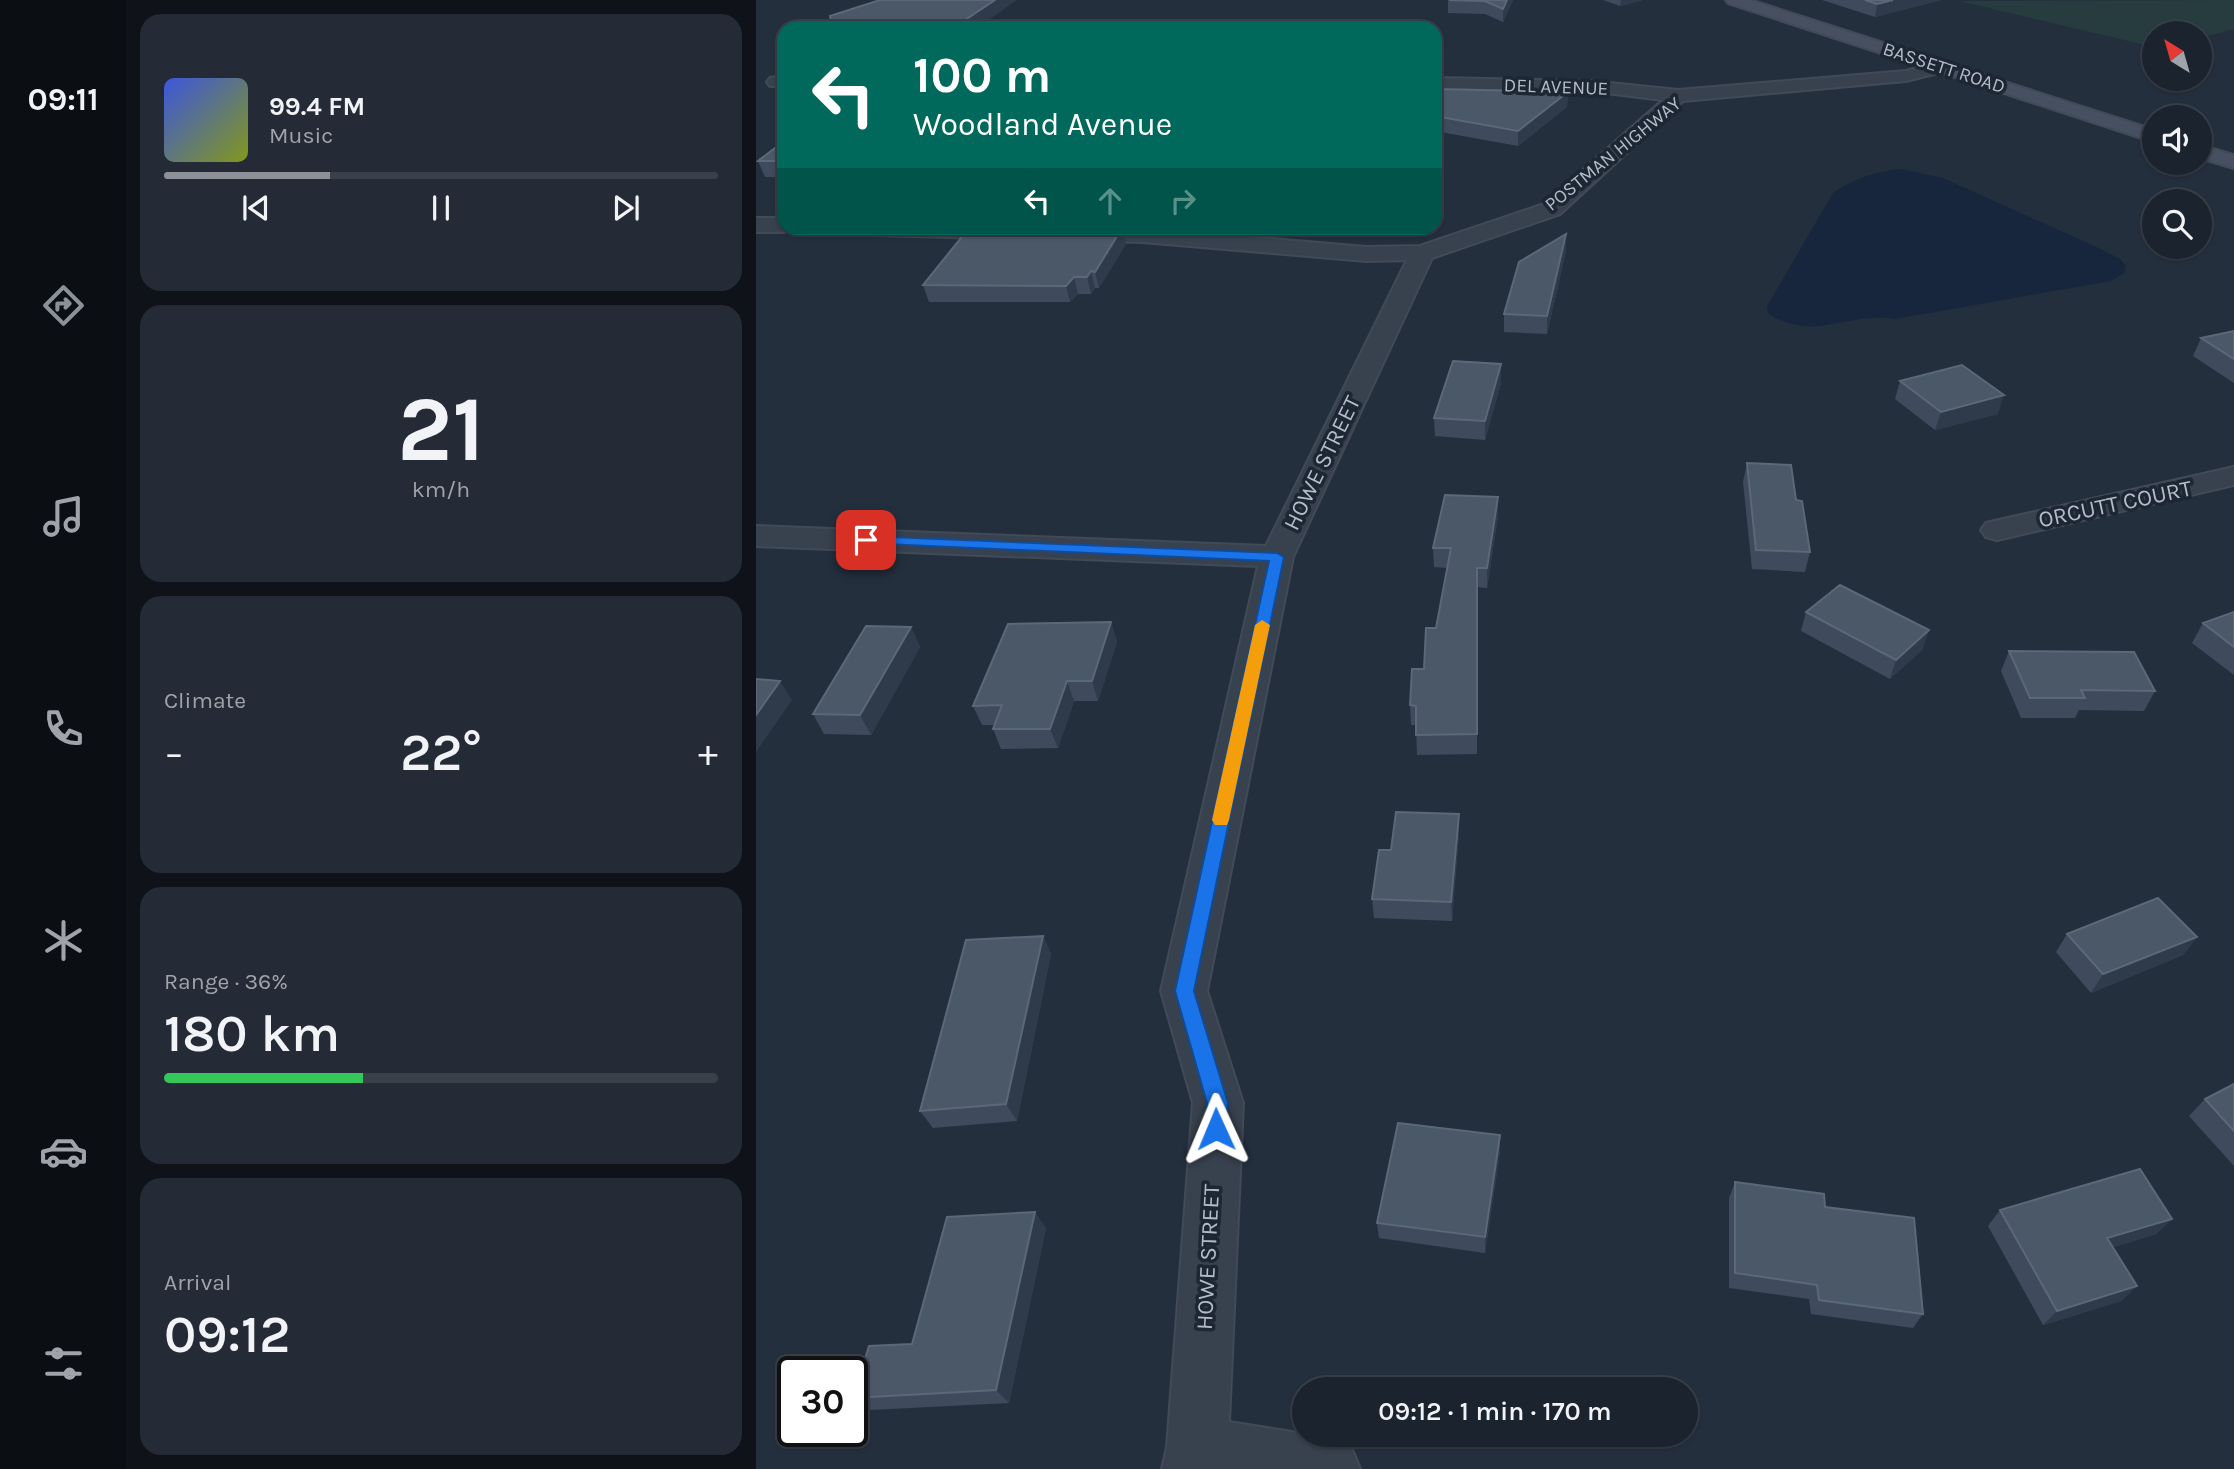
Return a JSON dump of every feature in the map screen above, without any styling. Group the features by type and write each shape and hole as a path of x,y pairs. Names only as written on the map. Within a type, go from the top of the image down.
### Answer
{"street":[{"name":"BASSETT ROAD","path":"1734,0 2142,132"},
{"name":"POSTMAN HIGHWAY","path":"1153,235 1366,254 1422,253 1552,209 1678,96 1906,76 1941,67"},
{"name":"DEL AVENUE","path":"1442,83 1590,86 1678,96"},
{"path":"2212,155 2234,162"},
{"path":"756,225 777,225"},
{"name":"HOWE STREET","path":"1195,1458 1218,1103 1184,991 1277,557 1422,253"},
{"name":"ORCUTT COURT","path":"1997,530 2234,476"},
{"path":"756,536 1277,557"},
{"path":"1195,1458 1329,1469"}],"green space":[{"path":"2234,0 2234,29 2212,35 2212,21 2142,21 2142,44 1959,1"}],"water":[{"path":"1901,169 1943,178 2101,249 2120,259 2126,266 2124,273 2111,281 1896,319 1862,319 1801,326 1768,314 1767,306 1833,193 1865,176"}],"building":[{"path":"880,0 995,0 964,21 831,21 830,16"},
{"path":"1449,0 1507,0 1503,9 1485,1"},
{"path":"1865,0 1893,0 1877,4"},
{"path":"1442,89 1568,92 1518,131 1442,117"},
{"path":"777,146 777,161 758,161"},
{"path":"1566,234 1547,316 1504,314 1519,262"},
{"path":"963,235 1118,235 1095,272 1091,271 1087,277 1074,277 1066,286 923,285"},
{"path":"2234,331 2234,359 2201,338"},
{"path":"1453,361 1501,364 1485,421 1434,418"},
{"path":"1962,365 2004,395 1941,412 1900,381"},
{"path":"1747,463 1791,465 1796,500 1802,501 1810,552 1756,550"},
{"path":"1445,495 1498,497 1487,568 1477,568 1477,734 1416,735 1416,706 1410,705 1412,669 1424,669 1426,628 1436,628 1451,548 1433,548"},
{"path":"1840,585 1929,630 1896,660 1806,612"},
{"path":"2234,612 2234,647 2203,623"},
{"path":"1111,622 1092,681 1067,681 1050,729 993,729 1002,705 973,706 1008,624"},
{"path":"866,626 911,627 860,715 813,714"},
{"path":"2009,651 2134,652 2155,691 2081,690 2085,698 2030,698"},
{"path":"756,679 780,681 756,715"},
{"path":"1396,812 1459,814 1451,902 1372,899 1379,850 1391,850"},
{"path":"2158,898 2197,937 2103,974 2067,934"},
{"path":"1043,936 1006,1104 920,1111 966,940"},
{"path":"2234,1084 2234,1131 2205,1099"},
{"path":"1398,1123 1500,1135 1485,1237 1377,1223"},
{"path":"2140,1169 2172,1219 2107,1238 2137,1286 2057,1311 2000,1210"},
{"path":"1735,1182 1824,1194 1825,1207 1914,1218 1923,1314 1819,1300 1817,1285 1735,1273"},
{"path":"1035,1212 996,1390 868,1397 866,1356 869,1346 912,1344 947,1217"}],"slow traffic":[{"path":"1221,820 1262,625"}],"route":[{"path":"866,540 1277,557 1184,991 1218,1103 1216,1129"}]}
